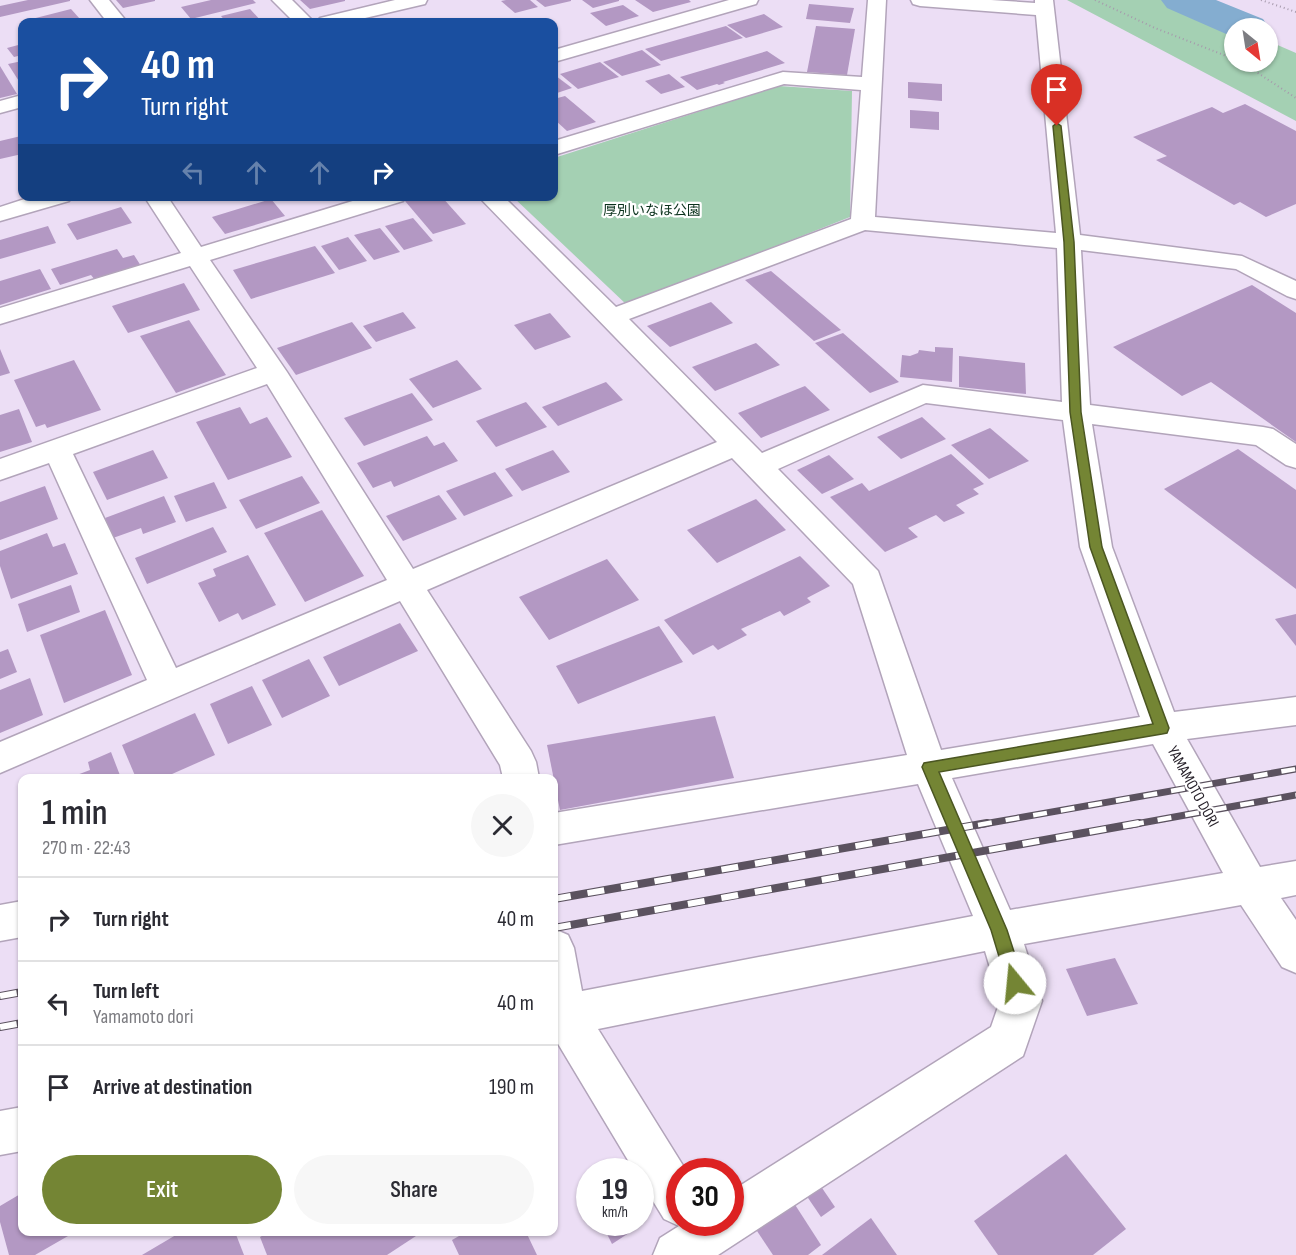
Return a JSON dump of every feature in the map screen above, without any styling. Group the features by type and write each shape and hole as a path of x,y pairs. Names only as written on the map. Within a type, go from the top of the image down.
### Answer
{"street":[{"path":"99,0 114,18"},
{"path":"281,0 300,18"},
{"path":"344,18 418,0"},
{"path":"558,55 749,0"},
{"path":"863,223 877,0"},
{"path":"920,0 1045,5"},
{"name":"YAMAMOTO DORI","path":"1045,5 1069,242 1076,412 1096,547 1162,728 1251,887 1296,954"},
{"path":"558,147 783,78 870,84"},
{"path":"0,108 18,103"},
{"path":"0,214 45,201"},
{"path":"159,201 273,372 518,762 520,774"},
{"path":"0,316 378,201"},
{"path":"494,201 612,317 867,579 929,767 999,930 1021,1001 1008,1041 744,1205"},
{"path":"612,317 863,223 1129,247 1242,263 1293,286"},
{"path":"0,470 273,372"},
{"path":"0,758 406,585 746,456 923,394 1263,436 1296,458"},
{"path":"57,450 167,686"},
{"path":"558,828 1162,728 1296,711"},
{"path":"666,1177 559,1016 999,930 1296,878"},
{"path":"0,923 18,920"},
{"path":"0,1133 18,1130"}],"path":[{"path":"1095,0 1155,28 1224,55"},
{"path":"1261,0 1296,12"},
{"path":"1256,72 1296,98"}],"green space":[{"path":"1067,0 1175,0 1224,21 1224,72 1278,72 1278,45 1296,53 1296,121"},
{"name":"厚別いなほ公園","path":"779,86 852,91 850,217 627,305 517,201 558,201 558,157"}],"building":[{"path":"28,0 70,1 0,17 0,6"},
{"path":"116,0 155,0 155,1 123,8"},
{"path":"211,0 253,0 256,3 195,18 190,18 181,7"},
{"path":"300,0 345,0 345,1 310,9"},
{"path":"530,0 538,7 515,13 501,1"},
{"path":"536,0 571,0 571,1 545,7"},
{"path":"582,0 619,0 619,1 593,8"},
{"path":"635,0 689,0 691,2 653,12"},
{"path":"809,4 854,8 850,23 806,19"},
{"path":"623,5 639,16 606,26 590,13"},
{"path":"71,9 79,18 36,18"},
{"path":"250,9 258,18 223,18 221,16"},
{"path":"764,14 783,27 746,38 727,25"},
{"path":"726,26 743,38 661,61 645,49"},
{"path":"816,26 855,29 847,75 807,72"},
{"path":"18,45 18,56 14,57 7,48"},
{"path":"642,50 661,65 622,76 603,62"},
{"path":"767,51 785,63 697,90 680,77"},
{"path":"18,62 18,80 8,64"},
{"path":"600,62 619,77 578,89 560,74"},
{"path":"0,66 17,94 0,98"},
{"path":"669,74 685,87 661,94 645,81"},
{"path":"558,78 572,88 558,93"},
{"path":"908,82 942,84 942,101 908,98"},
{"path":"565,96 596,122 567,131 558,123 558,98"},
{"path":"1245,104 1296,131 1296,204 1266,217 1240,202 1234,205 1156,160 1167,156 1133,137 1212,107 1223,113"},
{"path":"910,110 939,112 939,130 910,128"},
{"path":"18,137 18,155 0,159 0,141"},
{"path":"264,201 273,201 285,216 225,234 212,217"},
{"path":"405,201 445,201 466,224 433,234"},
{"path":"121,207 132,223 77,240 67,224"},
{"path":"413,218 433,241 404,250 385,226"},
{"path":"48,226 56,243 0,259 0,240"},
{"path":"380,228 400,252 374,260 354,235"},
{"path":"348,237 367,261 339,270 321,246"},
{"path":"315,246 335,273 251,299 233,270"},
{"path":"117,249 123,258 134,255 141,266 95,280 91,275 60,285 51,269"},
{"path":"40,269 51,289 0,305 0,281"},
{"path":"771,271 841,330 814,341 745,280"},
{"path":"184,283 200,310 128,333 112,306"},
{"path":"1252,285 1296,313 1296,442 1211,382 1182,396 1113,347"},
{"path":"711,302 733,323 670,347 647,326"},
{"path":"403,312 416,328 376,342 363,326"},
{"path":"550,313 571,337 535,350 514,325"},
{"path":"189,320 226,375 176,393 140,336"},
{"path":"352,322 372,348 296,375 277,348"},
{"path":"843,333 899,382 870,393 815,343"},
{"path":"756,343 780,365 715,391 692,367"},
{"path":"935,347 953,348 952,382 900,377 902,355 910,356 918,353 919,350 935,352"},
{"path":"0,349 10,373 0,376"},
{"path":"959,356 1025,363 1026,394 959,387"},
{"path":"74,360 101,410 47,428 45,424 36,427 14,380"},
{"path":"457,360 482,389 433,408 409,379"},
{"path":"606,382 623,400 558,426 542,407"},
{"path":"805,386 830,410 761,438 738,413"},
{"path":"412,393 433,420 364,446 344,418"},
{"path":"526,402 547,427 496,447 476,421"},
{"path":"240,407 250,424 267,417 292,457 228,480 196,422"},
{"path":"19,409 32,442 0,452 0,415"},
{"path":"922,417 946,439 901,459 877,437"},
{"path":"990,428 1029,461 989,479 951,445"},
{"path":"427,436 434,446 444,442 458,461 394,487 391,481 373,488 357,463"},
{"path":"1238,449 1296,490 1296,589 1164,489"},
{"path":"153,450 168,478 107,500 93,472"},
{"path":"553,450 570,472 522,491 505,469"},
{"path":"951,454 984,484 973,489 979,494 956,505 965,513 944,522 936,515 908,528 918,537 885,552 830,497 862,483 869,491"},
{"path":"829,455 854,479 822,494 797,470"},
{"path":"495,472 513,496 464,516 446,491"},
{"path":"302,476 320,503 256,529 239,500"},
{"path":"214,482 227,508 186,522 174,496"},
{"path":"45,486 58,519 0,540 0,502"},
{"path":"439,495 457,519 403,541 386,516"},
{"path":"164,496 176,522 143,534 141,528 113,538 105,518"},
{"path":"756,499 786,530 717,563 687,530"},
{"path":"322,510 364,576 305,602 264,533"},
{"path":"213,527 227,552 147,584 135,558"},
{"path":"47,533 53,547 65,543 78,574 11,599 0,566 0,551"},
{"path":"248,555 276,605 242,620 238,613 219,622 198,583 216,576 213,569"},
{"path":"800,556 830,586 807,598 811,602 784,616 780,611 741,629 747,635 718,650 713,645 693,655 664,620"},
{"path":"607,559 639,600 549,640 519,597"},
{"path":"71,585 80,612 27,632 18,604"},
{"path":"105,610 132,675 64,703 40,635"},
{"path":"1296,614 1296,646 1275,619"},
{"path":"400,623 418,651 339,686 323,657"},
{"path":"659,626 683,662 578,704 556,666"},
{"path":"8,649 17,672 0,679 0,652"},
{"path":"309,659 330,696 282,718 262,680"},
{"path":"30,678 43,715 0,733 0,690"},
{"path":"252,686 272,725 228,744 210,704"},
{"path":"195,713 215,755 172,774 134,774 122,745"},
{"path":"715,716 734,778 560,810 558,774 553,774 547,745"},
{"path":"111,752 119,774 80,774 90,770 88,762"},
{"path":"1115,958 1138,1004 1087,1016 1066,969"},
{"path":"1066,1154 1126,1229 1093,1255 998,1255 974,1221"},
{"path":"820,1185 835,1207 821,1217 806,1195"},
{"path":"18,1195 18,1236 68,1236 35,1255 9,1255 0,1222 0,1206"},
{"path":"792,1200 821,1245 808,1255 773,1255 755,1228"},
{"path":"871,1218 897,1255 822,1255"},
{"path":"174,1236 237,1236 244,1255 142,1255"},
{"path":"416,1236 387,1255 267,1255 260,1237"},
{"path":"459,1236 528,1236 537,1255 459,1255 452,1240"},
{"path":"608,1236 624,1236 612,1244"}],"waterway":[{"path":"1181,0 1224,18"}],"railway":[{"path":"978,825 1296,769"},
{"path":"1130,825 1296,795"},
{"path":"558,898 987,823"},
{"path":"558,927 1139,823"},
{"path":"0,996 18,993"},
{"path":"0,1027 18,1024"}],"route":[{"path":"1015,983 999,930 929,767 1162,728 1096,547 1076,412 1069,242 1057,126"}]}
